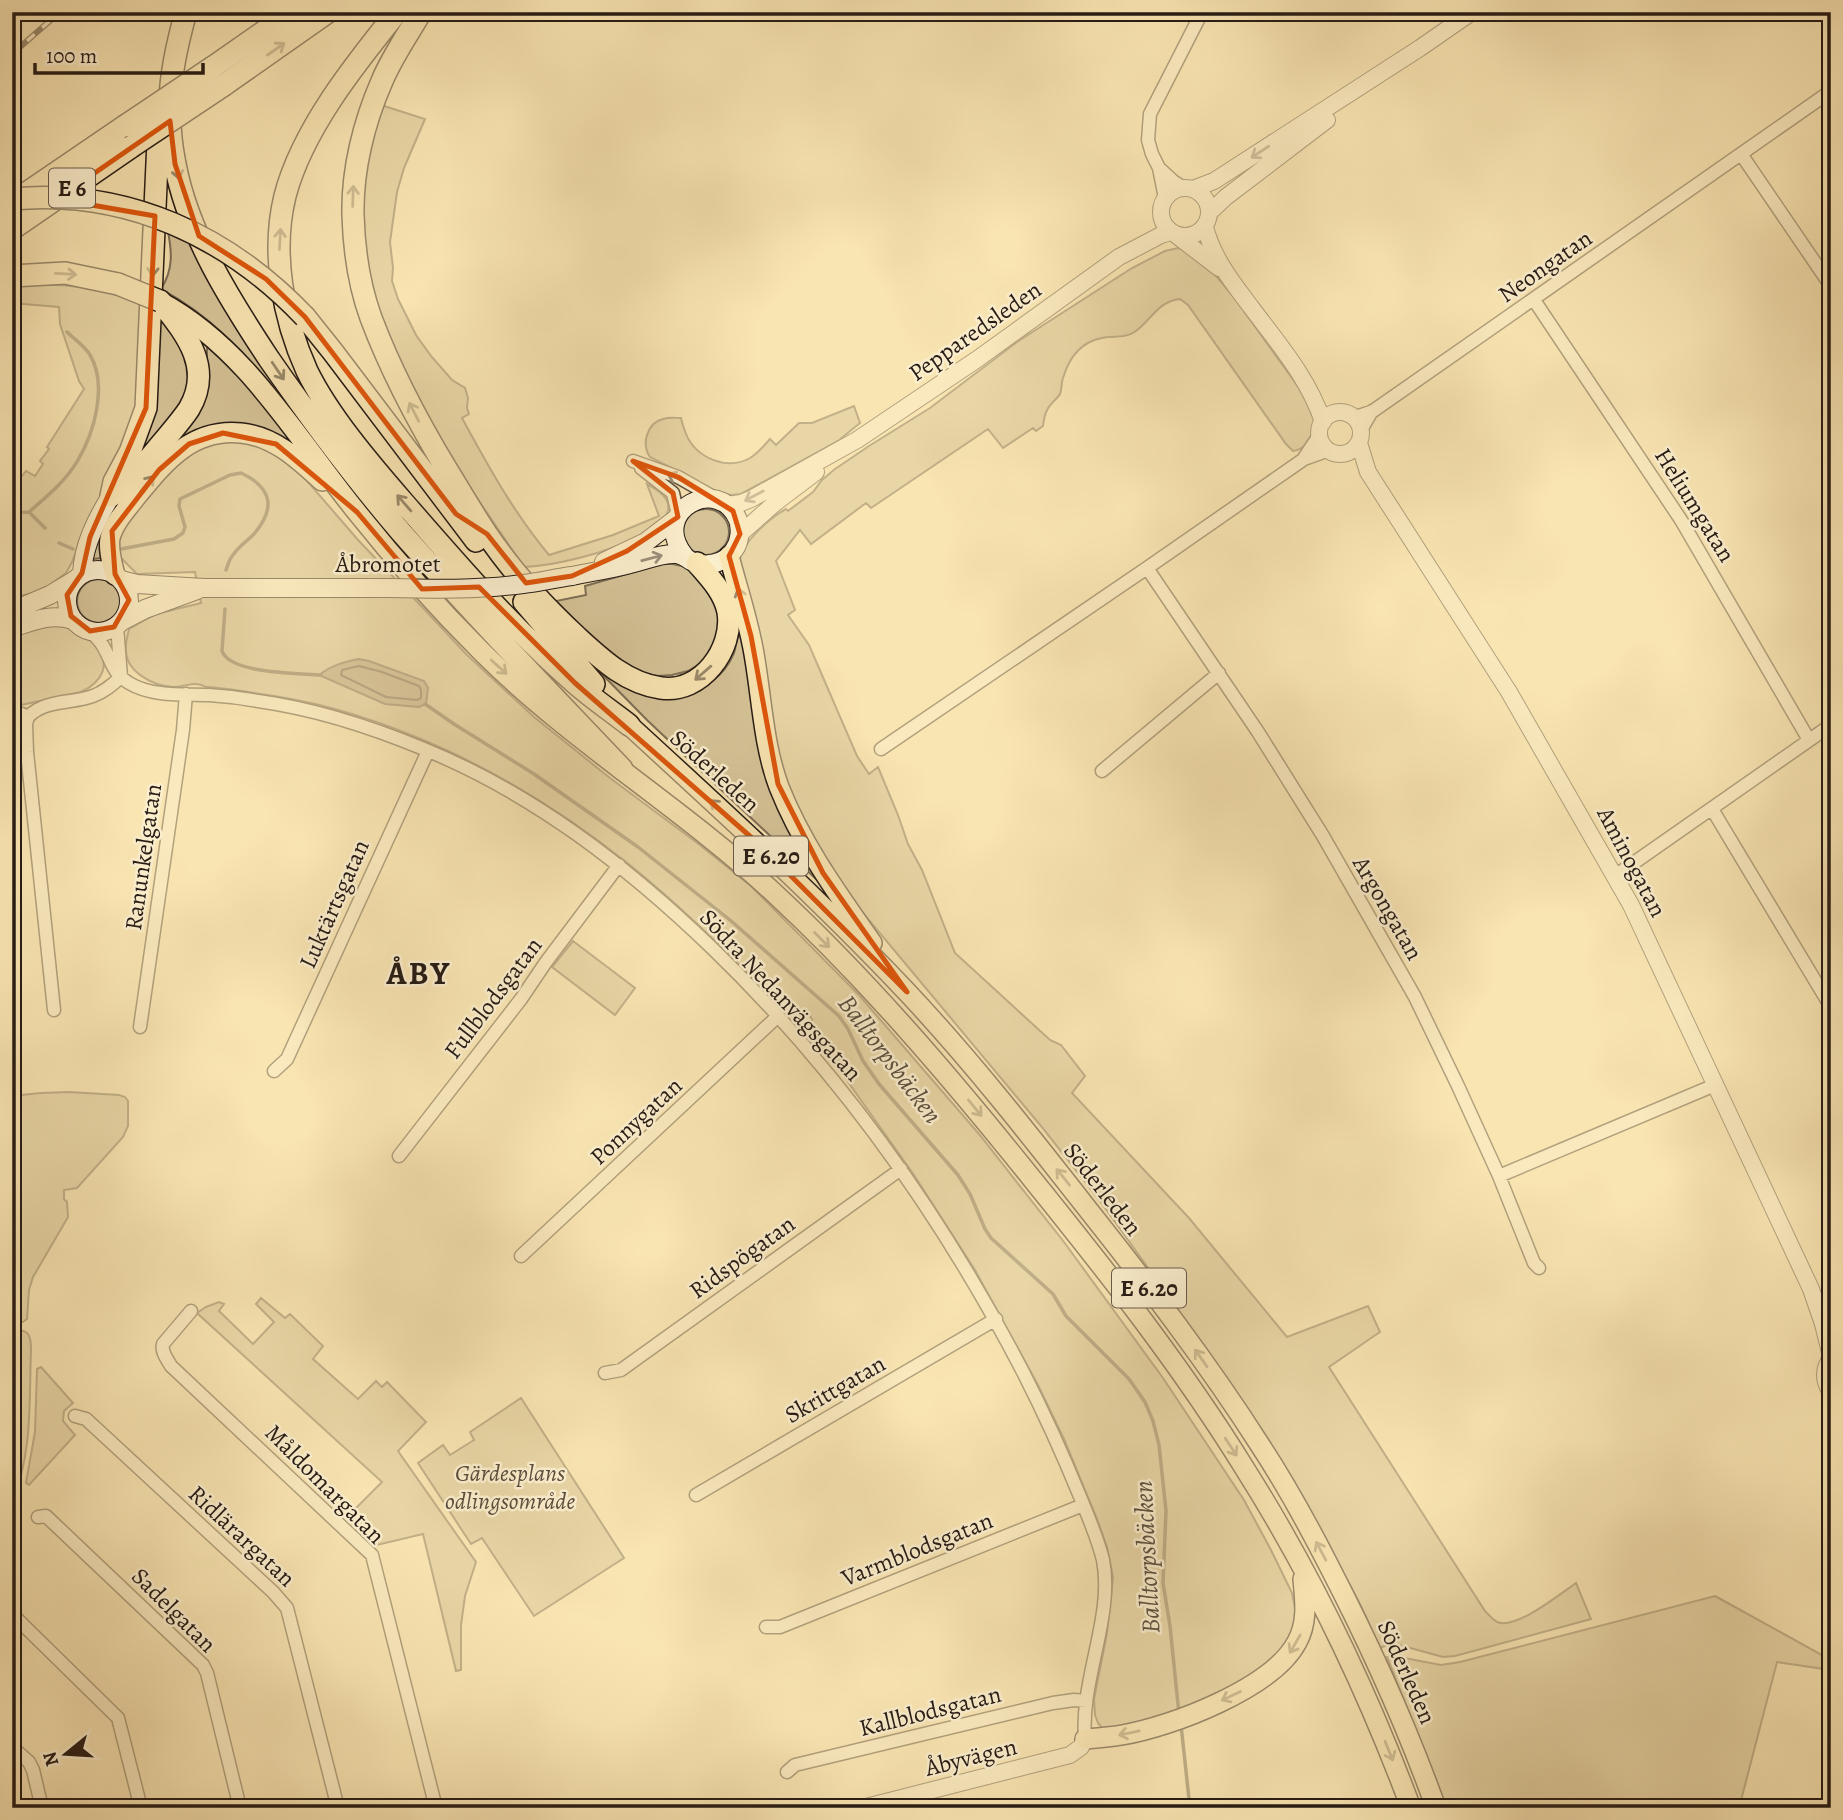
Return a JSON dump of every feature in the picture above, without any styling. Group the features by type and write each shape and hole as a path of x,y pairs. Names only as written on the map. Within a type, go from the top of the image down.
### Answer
{"highway":[{"path":"186,12 172,68 170,101 175,164 184,200 221,281 298,401 399,530 622,769"},
{"name":"E 6","path":"12,229 131,148 292,12"},
{"name":"E 6","path":"12,201 125,127 328,12"},
{"path":"397,12 325,110 296,163 285,198 280,235 280,267 285,304 294,338 308,373 336,417 378,473 449,555 521,631 575,683 629,725"},
{"path":"422,12 382,80 360,145 353,189 359,277 370,316 420,424 486,534 531,590 556,617 612,668 632,679 663,689 688,684 708,670 724,646 728,632 728,613 724,599 719,589 691,559"},
{"path":"111,496 114,482 130,452 146,408 158,141 170,101"},
{"path":"12,201 46,198 109,204 162,218 216,244 266,279 305,317 484,552 629,725"},
{"path":"12,275 65,273 118,284 160,301 179,317 212,336 250,375 357,512"},
{"path":"111,496 127,484 191,406 197,381 197,361 179,317"},
{"path":"118,578 110,548 112,531 122,515 176,453 206,437 242,433 276,444 308,468 357,512"},
{"name":"Söderleden","path":"357,512 417,584 485,655 564,724 720,846 773,892 857,976 970,1102 1106,1272 1194,1391 1246,1470 1301,1564 1366,1696 1410,1808"},
{"path":"456,514 486,534"},
{"path":"729,556 751,636 764,725 778,785 799,832 823,873 907,992"},
{"name":"Söderleden","path":"629,725 760,845 907,992 998,1097 1137,1272 1218,1382 1262,1448 1304,1519 1353,1611 1405,1725 1436,1808"},
{"path":"1085,1739 1123,1735 1179,1719 1246,1688 1274,1669 1293,1649 1303,1629 1306,1608 1301,1564"}],"main road":[{"path":"73,620 68,608 68,591 78,577 90,537 111,496"},
{"name":"Åbromotet","path":"572,576 646,542 684,508 700,499 723,503"},
{"path":"723,503 737,518 740,534 729,556"},
{"path":"677,517 674,538 678,548 691,559"},
{"name":"Åbromotet","path":"78,577 98,570 137,584 204,588 489,587 572,576 659,556 678,554 710,565 729,556"},
{"path":"12,611 50,595 78,577"},
{"path":"118,578 127,590 129,600 127,611 120,623"},
{"name":"Åbromotet","path":"90,631 104,631 145,609 204,588"},
{"path":"12,628 52,617 62,617 73,620 90,631"}],"street":[{"path":"1202,12 1150,114 1149,140 1158,168 1163,223 1226,275"},
{"path":"1163,205 1177,189 1214,181 1472,12"},
{"path":"1119,257 1171,244 1179,237 1192,236 1226,197 1420,48"},
{"name":"Neongatan","path":"1353,425 1831,91"},
{"path":"1741,154 1831,286"},
{"path":"1158,168 1173,181 1205,198 1209,205 1212,247 1226,275 1310,391 1353,425"},
{"name":"Pepparedsleden","path":"740,534 775,503 857,440 976,360 1119,257 1147,230 1163,205"},
{"path":"1210,215 1216,227 1226,275"},
{"name":"Heliumgatan","path":"1534,300 1681,520 1810,740"},
{"path":"1310,391 1321,428 1321,440 1335,452"},
{"path":"1304,459 1321,428 1333,414 1353,425"},
{"path":"881,750 1304,459 1351,451 1353,425"},
{"name":"Aminogatan","path":"1353,425 1368,472 1509,692 1632,905 1813,1295 1831,1357 1824,1375 1831,1392"},
{"name":"Pepparedsleden","path":"723,503 741,503 751,499 857,440"},
{"name":"Aminogatan","path":"1335,452 1368,472"},
{"path":"677,517 673,493 633,461 678,477 723,503"},
{"name":"Argongatan","path":"1147,568 1258,732 1323,836 1415,996 1499,1176 1534,1263 1539,1268"},
{"path":"120,623 121,677"},
{"path":"90,631 102,644 114,671 121,677"},
{"path":"1102,771 1219,673"},
{"path":"54,1010 26,724 37,709 94,696 121,677"},
{"name":"Södra Nedanvägsgatan","path":"121,677 136,687 149,690 260,701 298,708 373,729 484,777 551,816 620,865 728,963 778,1016 856,1107 952,1246 996,1319 1042,1410 1083,1505 1103,1561 1105,1584 1102,1617 1084,1712 1085,1739"},
{"name":"Ranunkelgatan","path":"140,1027 186,694"},
{"path":"12,715 22,714 29,717"},
{"path":"1615,876 1831,725"},
{"name":"Luktärtsgatan","path":"274,1071 287,1059 428,751"},
{"path":"1712,808 1831,1007"},
{"name":"Fullblodsgatan","path":"398,1156 521,999 620,865"},
{"name":"Ponnygatan","path":"521,1256 778,1016"},
{"path":"1499,1176 1715,1084"},
{"name":"Ridspögatan","path":"605,1373 621,1370 901,1170"},
{"name":"Aminogatan","path":"1813,1295 1831,1323"},
{"name":"Måldomargatan","path":"191,1311 163,1344 164,1353 172,1366 372,1555 436,1808"},
{"name":"Skrittgatan","path":"696,1495 996,1319"},
{"name":"Ridlärargatan","path":"75,1416 86,1419 287,1608 338,1808"},
{"name":"Varmblodsgatan","path":"766,1627 780,1628 1083,1505"},
{"name":"Sadelgatan","path":"38,1517 46,1516 203,1665 240,1808"},
{"path":"12,1614 118,1718 141,1808"},
{"name":"Kallblodsgatan","path":"787,1772 795,1765 1040,1706 1063,1701 1086,1701"},
{"name":"Åbyvägen","path":"862,1808 1070,1755 1081,1747 1085,1739"},
{"path":"12,1747 29,1762 33,1770 38,1807"}],"highlighted area":[{"path":"170,121 175,164 199,236 266,279 305,317 456,514 487,534 526,583 572,576 627,551 678,517 673,493 633,461 678,477 733,511 740,534 729,556 751,636 778,784 823,873 907,992 760,845 575,683 479,587 422,589 357,512 276,444 223,433 189,444 159,470 112,531 115,574 129,600 114,627 90,631 71,616 67,595 82,573 90,537 146,408 155,216 57,199"}],"green space":[{"path":"381,105 425,119 397,192 390,242 392,281 416,335 452,380 465,388 469,414 462,418 502,489 549,555 613,535 659,516 647,484 664,496 668,508 663,520 650,530 633,540 596,553 561,562 524,567 462,476 399,365 375,308 360,233 364,169"},
{"path":"167,227 187,238 279,389 276,392 224,334 161,289 171,259"},
{"path":"1178,248 1212,271 1310,403 1316,425 1310,440 1302,447 1293,451 1286,444 1188,305 1180,299 1165,304 1133,333 1094,340 1076,352 1065,371 1060,394 1047,410 1043,426 1036,431 1033,428 1003,448 988,429 871,508 866,503 811,544 800,530 776,561 795,610 788,615 809,645 857,756 869,774 878,767 955,953 1050,1040 1061,1045 1085,1076 1072,1093 1189,1218 1287,1337 1368,1306 1380,1332 1329,1367 1485,1611 1497,1622 1515,1621 1538,1610 1576,1583 1591,1619 1455,1656 1443,1657 1392,1643 1380,1648 1329,1546 1205,1347 1100,1201 1041,1126 848,895 800,816 778,760 740,563 742,553 751,538 773,518 786,509 788,511 813,492 835,469 930,408 1017,342 1132,268 1165,251"},
{"path":"28,285 89,288 119,295 147,308 144,383 113,473 90,515 66,573 34,593 14,597 12,477 16,472 22,476 26,471 35,476 43,464 40,461 49,449 47,447 84,389 60,324 59,307 12,303 12,287"},
{"path":"159,316 167,322 191,362 190,391 140,460"},
{"path":"209,346 244,380 295,446 277,434 244,424 185,440 102,558 93,559 97,540 110,512 148,468 207,379"},
{"path":"854,406 860,423 838,441 741,494 720,493 650,457 647,452 647,435 657,421 681,418 691,442 705,456 722,462 741,462 756,454 770,439 776,445 799,423 812,423"},
{"path":"219,441 256,443 295,467 359,541 467,655 534,717 751,886 859,995 979,1134 1064,1242 1163,1378 1244,1500 1271,1550 1292,1593 1295,1621 1282,1649 1259,1674 1166,1719 1103,1729 1098,1723 1094,1699 1107,1633 1113,1577 1107,1547 1097,1519 1038,1385 975,1270 914,1175 841,1072 843,1069 808,1028 812,1019 807,1012 788,1016 711,937 630,865 588,833 496,775 425,741 340,710 198,684 165,686 148,680 134,669 126,654 129,629 156,614 201,603 195,572 137,574 119,556 118,540 125,525 146,497 192,450"},
{"path":"706,509 722,516 729,532 722,548 706,555 690,548 683,532 690,516"},
{"path":"662,564 686,567 703,579 721,611 720,638 703,662 688,671 657,676 629,667 591,636 556,601 586,595 585,586"},
{"path":"99,579 114,586 121,601 114,616 99,623 84,616 77,601 84,586"},
{"path":"738,616 742,626 748,677 818,878 816,879 648,721 589,661 622,685 644,695 660,697 685,693 702,687 724,670 734,653"},
{"path":"48,625 67,628 94,643 103,658 103,672 95,683 81,692 12,707 12,636"},
{"path":"573,941 635,988 615,1015 552,967"},
{"path":"69,1092 125,1097 128,1101 128,1126 123,1137 77,1188 64,1190 68,1217 33,1277 29,1290 27,1319 23,1322 12,1321 12,1096"},
{"path":"261,1298 285,1318 290,1314 323,1346 313,1359 358,1399 376,1381 382,1387 387,1382 426,1422 398,1451 476,1562 465,1596 461,1625 461,1670 456,1671 423,1534 377,1545 351,1522 355,1509 382,1482 197,1313 219,1302 224,1304 219,1311 253,1344 274,1322 256,1304"},
{"path":"12,1329 28,1333 31,1349 27,1445 19,1483 12,1501"},
{"path":"41,1367 73,1403 64,1411 63,1421 75,1435 29,1485 26,1483 35,1432 37,1369"},
{"name":"Gärdesplans odlingsområde","path":"521,1398 624,1558 534,1616 482,1538 471,1544 418,1463 443,1445 450,1455 474,1440 470,1432"},
{"path":"1715,1596 1831,1660 1831,1670 1777,1662 1739,1808 1447,1808 1387,1657 1441,1665 1460,1662"}],"water":[{"path":"359,659 424,681 428,688 426,704 419,707 385,704 319,675 338,664"}],"waterway":[{"path":"29,512 73,468 84,449 97,409 98,380 95,367 88,352 67,332"},
{"name":"Balltorpsbäcken","path":"121,549 174,539 183,533 185,527 179,506 180,499 230,475 241,473 260,485 268,500 268,508 260,525 235,552 226,570"},
{"name":"Balltorpsbäcken","path":"12,516 29,512 45,528"},
{"name":"Balltorpsbäcken","path":"59,543 73,549"},
{"name":"Balltorpsbäcken","path":"225,609 222,651 228,659 266,671 321,675"},
{"name":"Balltorpsbäcken","path":"425,704 534,774 638,847 730,920 839,1016 863,1061 879,1084 958,1175 991,1238 1053,1294 1066,1316 1129,1379 1145,1402 1159,1445 1166,1511 1163,1583 1179,1714"},
{"name":"Balltorpsbäcken","path":"1181,1725 1190,1808"}],"railway":[{"path":"12,54 60,12"}],"district":[{"name":"ÅBY","path":"419,973"}]}
